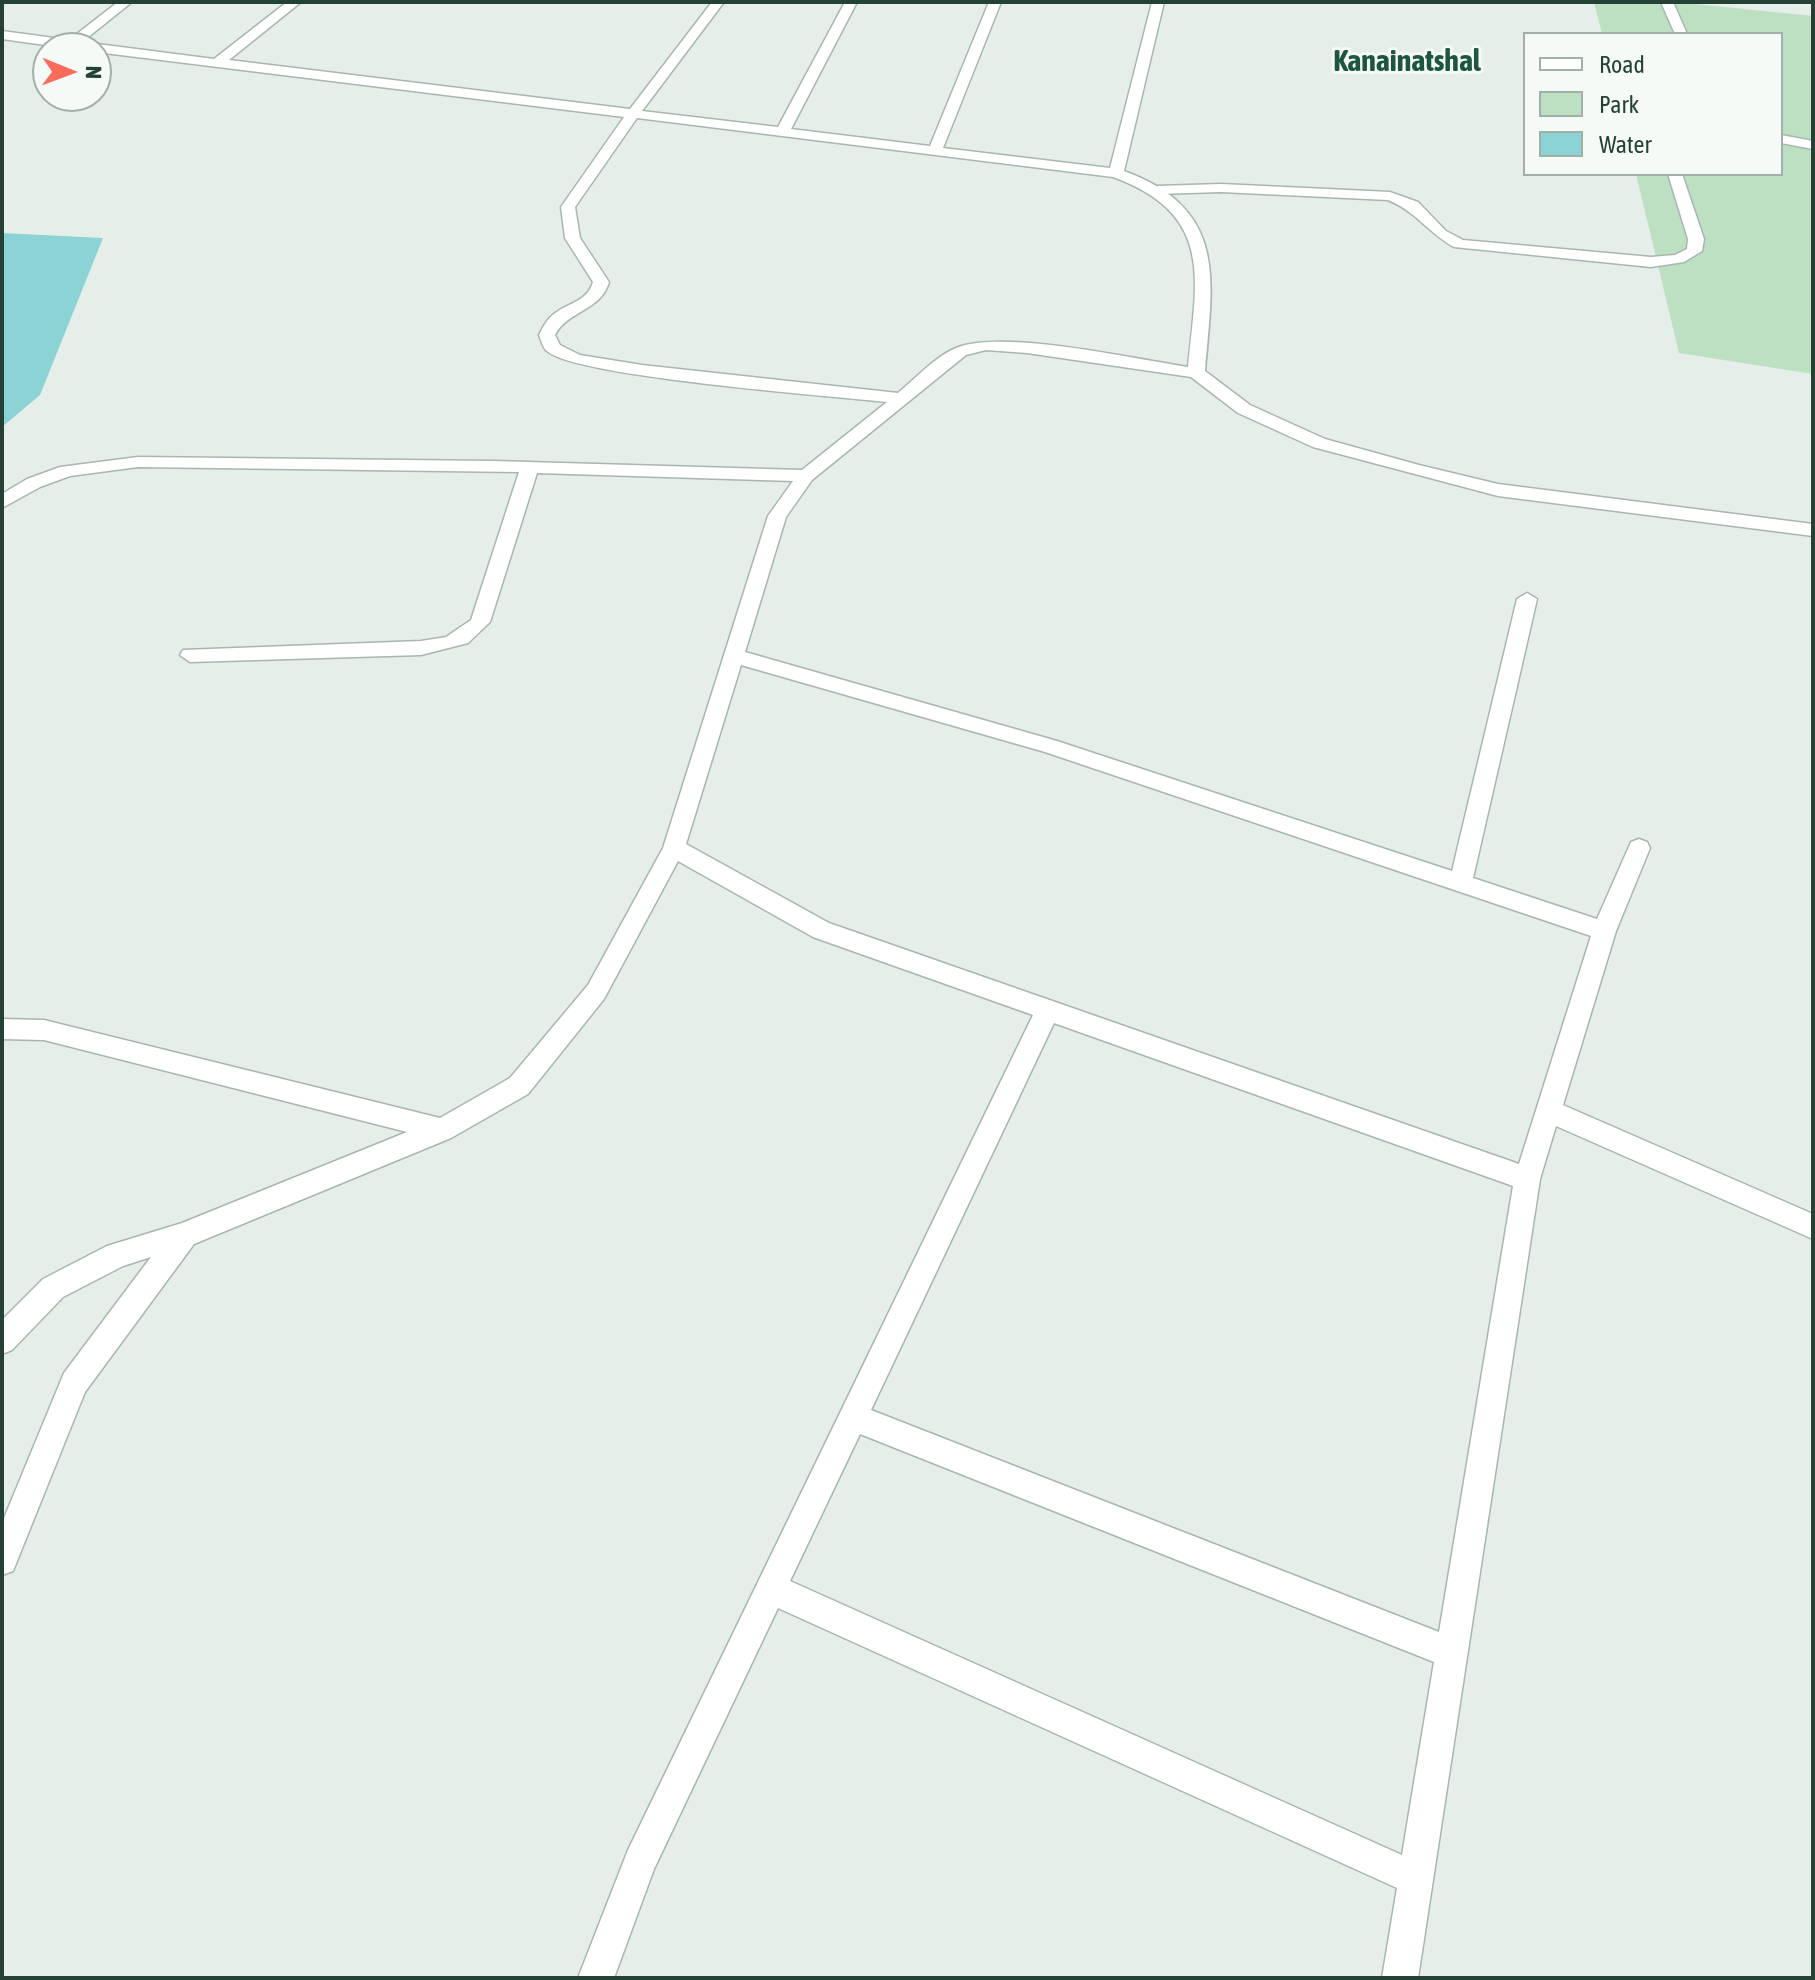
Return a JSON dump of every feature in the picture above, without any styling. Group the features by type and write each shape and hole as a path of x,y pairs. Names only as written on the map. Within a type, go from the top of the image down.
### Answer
{"street":[{"path":"88,32 126,2"},
{"path":"217,63 295,2"},
{"path":"718,2 633,114 568,207 566,223 571,239 601,282 599,293 585,305 557,319 547,335 553,348 576,359 642,370 902,399"},
{"path":"783,132 851,2"},
{"path":"935,151 995,2"},
{"path":"1116,173 1158,2"},
{"path":"1667,2 1680,32"},
{"path":"2,35 32,39"},
{"path":"112,50 1116,173 1157,190 1192,225 1204,259 1196,373"},
{"path":"1783,139 1813,145"},
{"path":"1157,190 1221,188 1390,196 1413,205 1441,234 1459,244 1651,262 1679,259 1694,251 1696,239 1676,176"},
{"path":"2,1340 53,1288 117,1255 184,1235 442,1130 519,1086 596,992 674,848 777,516 806,476 960,352 986,345 1196,373 1244,409 1319,443 1415,470 1498,490 1813,530"},
{"path":"2,502 50,474 88,465 113,464 530,467 806,476"},
{"path":"190,655 421,648 452,644 470,634 480,622 530,467"},
{"path":"1461,883 1527,599"},
{"path":"733,656 1050,746 1604,931"},
{"path":"674,848 821,930 1527,1179"},
{"path":"1400,1978 1527,1179 1604,931 1639,848"},
{"path":"596,1978 640,1862 1048,1010"},
{"path":"2,1029 44,1030 442,1130"},
{"path":"1547,1110 1813,1227"},
{"path":"2,1560 74,1383 184,1235"},
{"path":"853,1417 1451,1653"},
{"path":"772,1589 1416,1879"}],"green space":[{"path":"1594,2 1675,2 1813,16 1813,374 1679,353 1636,176 1783,176 1783,32 1602,32"}],"water":[{"path":"2,233 103,238 40,395 2,427"}],"district":[{"name":"Kanainatshal","path":"1407,62"}]}
